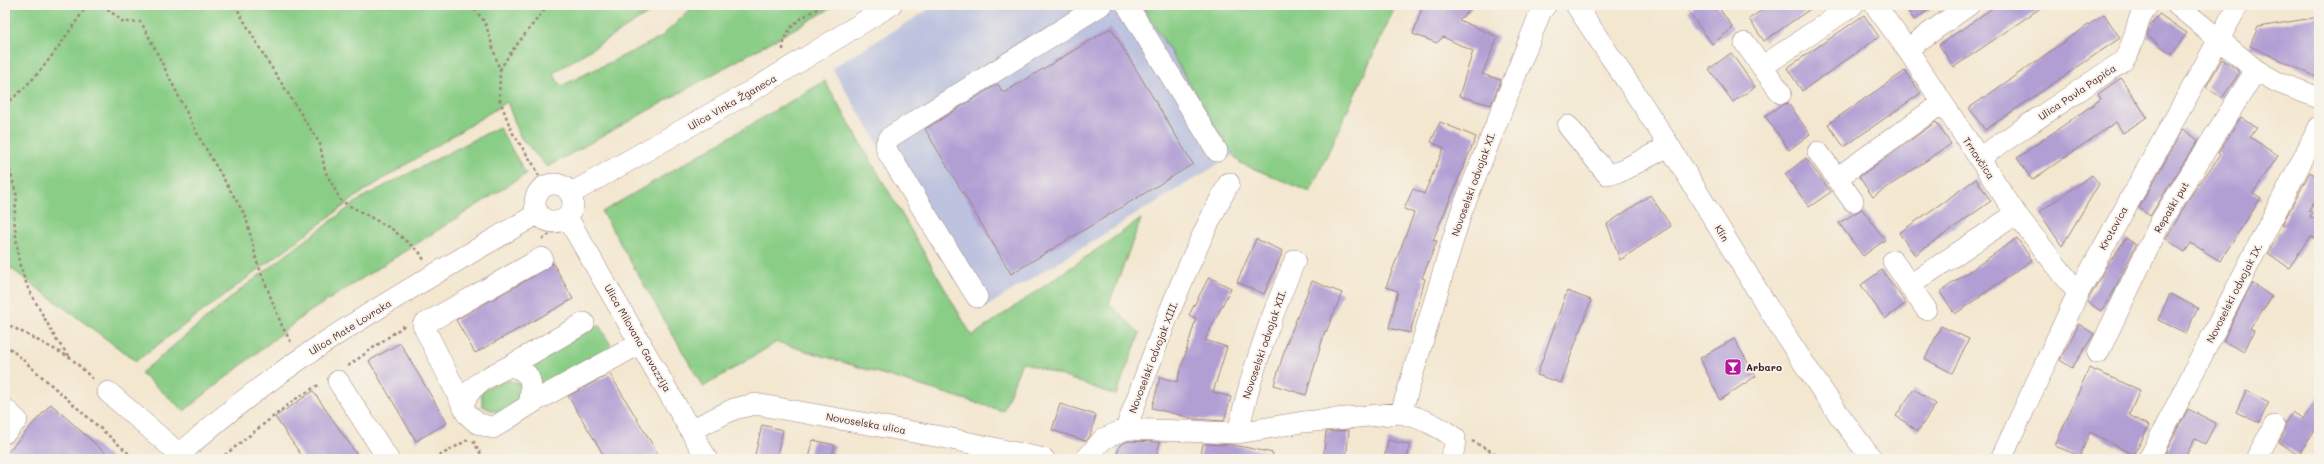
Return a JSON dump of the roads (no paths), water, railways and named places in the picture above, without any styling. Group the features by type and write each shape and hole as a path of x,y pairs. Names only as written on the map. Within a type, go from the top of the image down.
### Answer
{"street":[{"name":"Ulica Vinka Žganeca","path":"570,194 758,87 891,5"},
{"path":"978,297 887,151 886,144 890,137 1101,5"},
{"path":"1128,5 1217,151"},
{"name":"Novoselski odvojak XI.","path":"1401,413 1460,213 1541,11 1546,5"},
{"name":"Klin","path":"1576,5 1669,146 1770,311 1833,409 1872,459"},
{"path":"1762,66 1853,5"},
{"name":"Trnovčica","path":"1875,5 2016,214 2078,293"},
{"path":"1906,49 1970,5"},
{"name":"Ulica Pavla Papića","path":"1979,158 2123,61 2130,52 2140,17 2148,5"},
{"path":"2177,5 2256,70 2277,82 2319,98"},
{"name":"Krotovica","path":"2001,459 2078,293 2238,5"},
{"path":"1745,43 1780,93"},
{"name":"Repaški put","path":"2098,353 2161,221 2256,70"},
{"path":"1836,178 1942,103"},
{"path":"1568,126 1607,174 1619,172 1669,146"},
{"name":"Novoselski odvojak IX.","path":"2149,459 2319,127"},
{"path":"1818,152 1853,201"},
{"name":"Novoselski odvojak XIII.","path":"1229,183 1204,229 1165,321 1126,428 1238,433"},
{"path":"557,185 570,194 573,204 567,217 557,222 551,222 546,221 537,214 536,198 544,187 557,185"},
{"name":"Ulica Mate Lovraka","path":"180,458 264,385 324,341 537,214"},
{"path":"1910,285 2016,214"},
{"name":"Ulica Milovana Gavazzija","path":"567,217 692,430 707,459"},
{"path":"542,258 423,325 467,414 477,423 493,428 529,405 641,343"},
{"name":"Novoselski odvojak XII.","path":"1238,433 1247,390 1281,293 1295,260"},
{"path":"1893,261 1926,309"},
{"path":"463,406 466,396 474,385 584,323"},
{"path":"510,366 522,369 529,378 533,388 529,405"},
{"path":"338,381 388,459"},
{"path":"108,392 180,458"},
{"name":"Novoselska ulica","path":"692,430 734,409 755,404 947,438 1044,459"},
{"path":"5,409 17,420 5,433"},
{"path":"1238,433 1303,422 1401,413 1440,427 1455,438 1454,449 1450,459"},
{"path":"2256,459 2274,426"},
{"path":"1086,459 1103,439 1126,428"}],"place":[{"name":"Arbaro","path":"1733,367"}]}
